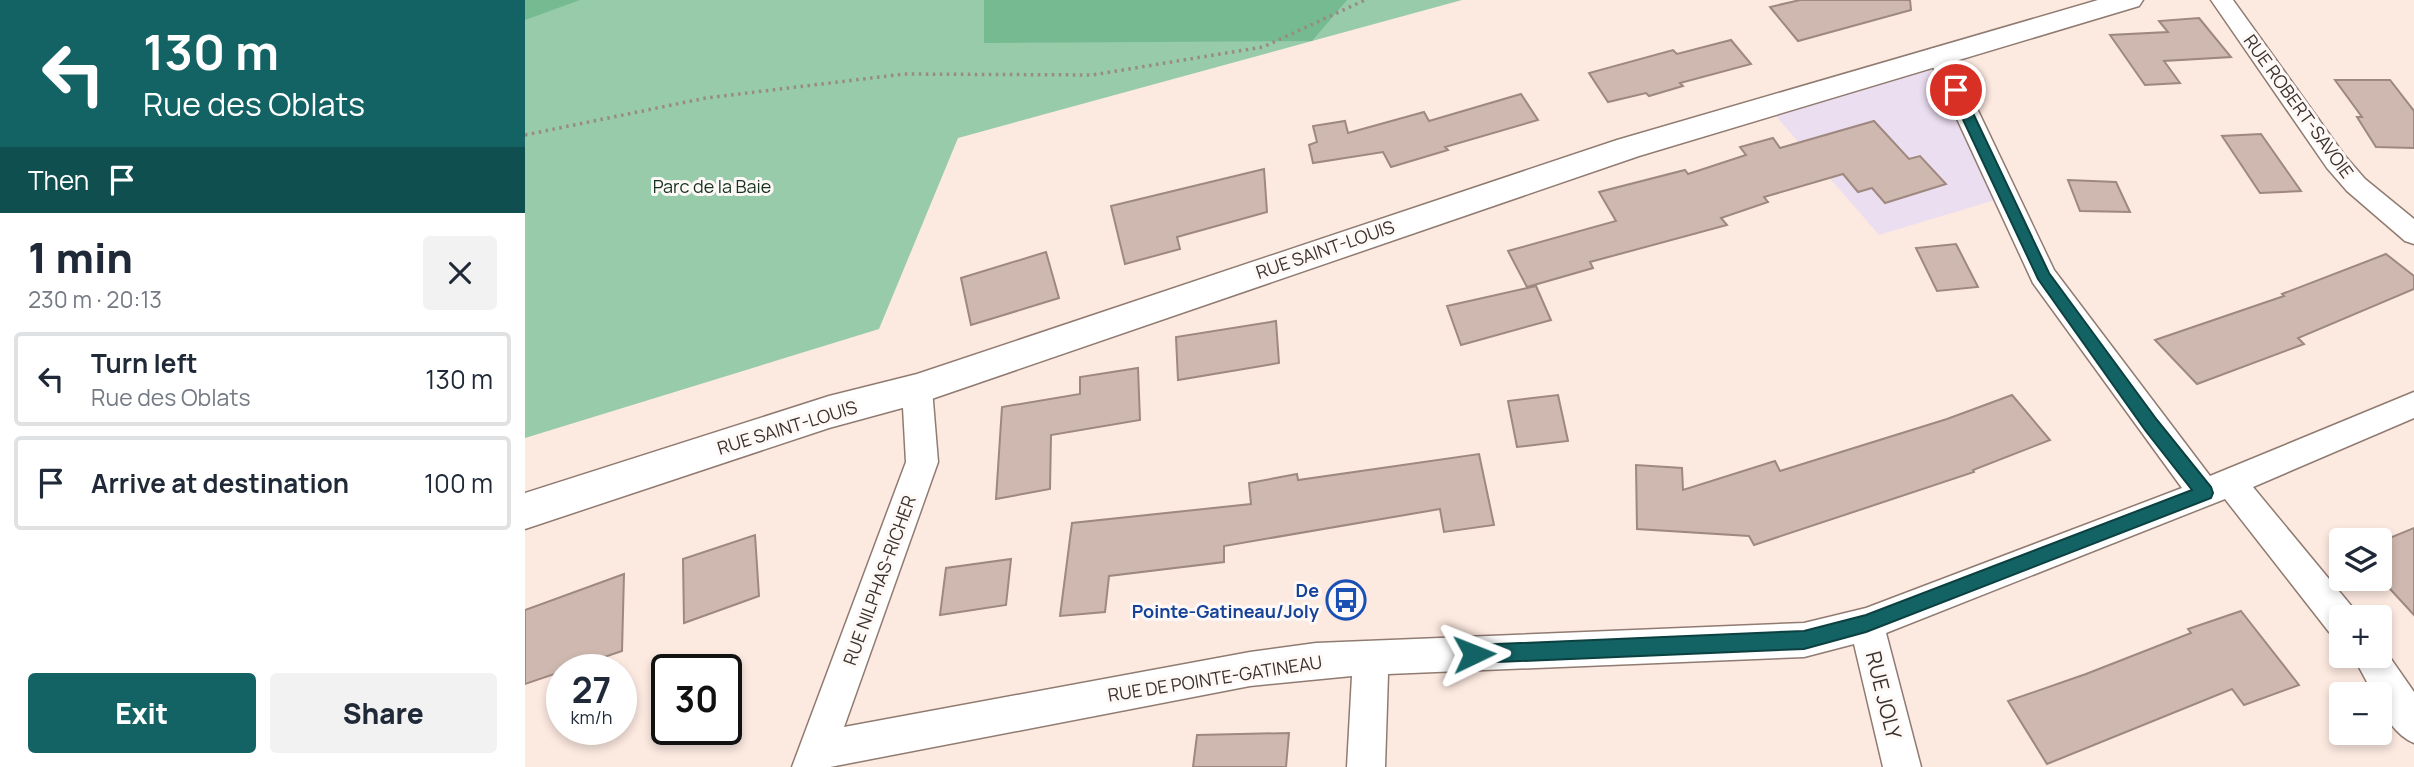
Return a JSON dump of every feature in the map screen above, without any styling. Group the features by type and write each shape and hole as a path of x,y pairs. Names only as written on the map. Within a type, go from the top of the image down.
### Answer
{"street":[{"name":"RUE SAINT-LOUIS","path":"525,511 829,412 917,389 1615,152 2129,0"},
{"name":"RUE ROBERT-SAVOIE","path":"2222,0 2336,162 2364,192 2414,234"},
{"path":"1939,54 2043,275 2157,434 2217,487 2329,608"},
{"name":"RUE NILPHAS-RICHER","path":"814,759 922,462 917,389"},
{"name":"RUE DE POINTE-GATINEAU","path":"814,759 1250,669 1371,657 1804,640 1866,624 2217,487 2414,405"},
{"name":"RUE JOLY","path":"1866,624 1902,767"},
{"path":"1366,767 1371,657"},
{"path":"2378,668 2414,725"}],"path":[{"path":"525,135 706,98 904,74 1092,75 1263,47 1364,0"}],"shaded area":[{"path":"1939,54 2005,197 1879,235 1768,107"}],"green space":[{"name":"Parc de la Baie","path":"525,0 1462,0 958,138 879,329 525,438"},
{"path":"525,0 580,0 525,20"},
{"path":"984,0 1347,0 1312,41 984,43"}],"building":[{"path":"1800,0 1910,0 1911,10 1798,41 1770,7"},
{"path":"2199,18 2231,57 2164,61 2180,83 2145,85 2110,35 2168,32 2159,21"},
{"path":"1731,40 1751,64 1680,83 1683,86 1649,96 1646,93 1608,102 1589,73 1673,50 1677,54"},
{"path":"2335,80 2390,80 2414,111 2414,148 2376,147 2357,117 2362,117"},
{"path":"1521,94 1538,120 1445,147 1448,150 1391,167 1383,152 1313,163 1309,145 1317,142 1313,126 1345,121 1348,133 1424,112 1429,121"},
{"path":"1874,121 1909,159 1920,156 1946,184 1885,203 1872,188 1858,192 1843,174 1764,197 1768,202 1721,218 1727,225 1590,262 1593,268 1527,287 1508,251 1616,221 1599,192 1685,170 1688,174 1746,155 1740,147 1773,138 1780,148"},
{"path":"2261,134 2301,191 2260,193 2222,136"},
{"path":"1264,169 1267,212 1177,237 1180,249 1125,264 1111,206"},
{"path":"2068,180 2116,182 2130,212 2080,211"},
{"path":"1956,244 1978,287 1937,291 1916,248"},
{"path":"1046,252 1059,298 971,325 961,278"},
{"path":"2386,254 2414,276 2414,289 2298,338 2304,344 2197,384 2155,340 2284,296 2282,294"},
{"path":"1536,286 1551,320 1461,345 1447,306"},
{"path":"1276,321 1279,363 1178,380 1176,337"},
{"path":"1138,368 1140,420 1051,435 1050,489 996,499 1002,407 1080,394 1080,377"},
{"path":"1558,395 1568,441 1517,447 1508,401"},
{"path":"2012,395 2050,440 1973,470 1974,472 1754,545 1749,536 1637,529 1636,465 1682,468 1683,490 1775,461 1780,471 1947,419"},
{"path":"1479,454 1494,525 1444,532 1440,509 1224,546 1224,562 1109,576 1105,612 1060,616 1072,523 1251,504 1249,483 1297,474 1298,480"},
{"path":"2414,528 2414,615 2392,591 2392,537"},
{"path":"755,535 759,596 684,623 683,559"},
{"path":"1011,559 1006,605 940,615 946,568"},
{"path":"624,574 622,651 613,654 546,654 546,677 525,684 525,610"},
{"path":"2241,611 2299,685 2244,705 2232,689 2047,764 2008,701 2086,674 2191,633 2188,629"},
{"path":"1289,733 1286,767 1193,767 1197,735"}],"place":[{"name":"De Pointe-Gatineau/Joly","path":"1346,600"}],"route":[{"path":"1474,654 1804,640 1866,624 2205,493 2165,444 2059,301 2030,252 1956,90"}]}
